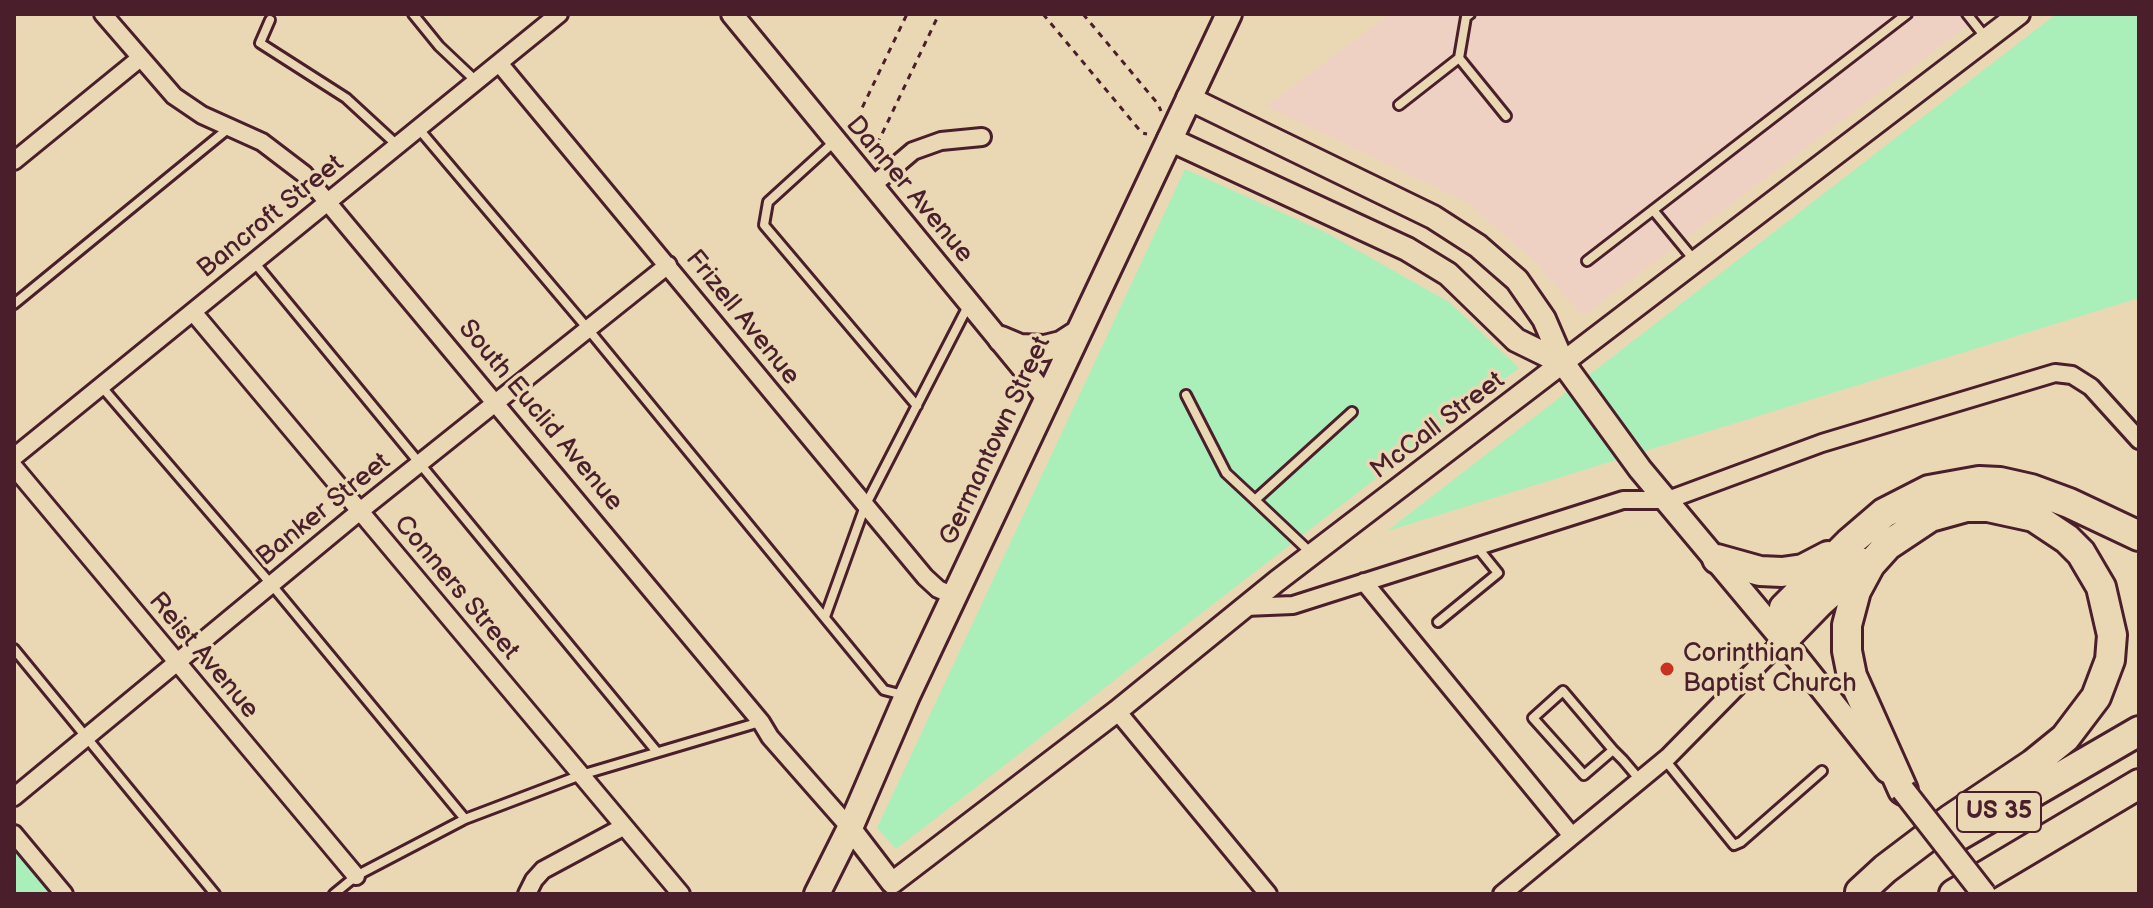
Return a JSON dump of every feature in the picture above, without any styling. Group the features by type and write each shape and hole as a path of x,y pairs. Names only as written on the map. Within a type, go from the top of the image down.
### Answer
{"highway":[{"path":"1717,559 1760,571 1803,569 1849,543 1902,501 1929,490 1979,481 2035,490 2139,536"},
{"path":"1783,640 1869,558 1909,528 1948,510 1988,507 2034,517 2067,539 2092,570 2107,605 2111,648 2105,677 2096,697 2065,738 2033,764 1951,819 1858,893"},
{"path":"1783,640 1784,608 1849,543"},
{"path":"1888,545 1870,565 1856,591 1847,625 1847,651 1852,676 1903,790"},
{"name":"US 35","path":"1858,893 2139,731"},
{"name":"US 35","path":"1954,894 2139,784"}],"main road":[{"name":"Germantown Street","path":"817,894 850,828 907,696 1229,14"},
{"path":"1188,98 1433,217 1478,246 1517,280 1544,319 1563,363 1640,469 1783,640 1984,894"},
{"path":"1169,139 1407,249 1448,274 1516,340 1563,363"},
{"path":"1001,339 1020,347 1045,348 1061,344 1078,333"}],"street":[{"name":"South Euclid Avenue","path":"103,14 139,59 181,101 202,115 262,142 304,174 761,722 770,737 850,828 896,889"},
{"name":"Bancroft Street","path":"14,457 559,14"},
{"name":"Danner Avenue","path":"732,14 1048,399"},
{"name":"McCall Street","path":"896,889 1312,554 2019,14"},
{"path":"14,161 139,59"},
{"name":"Frizell Avenue","path":"499,63 925,577 938,589 954,596"},
{"path":"873,185 913,151 941,141 982,137"},
{"name":"Banker Street","path":"14,797 360,511 668,265"},
{"name":"Conners Street","path":"193,312 581,775 674,891"},
{"path":"1245,607 1293,605 1623,500 1668,500 1832,440 2055,373 2072,375 2091,387 2139,440"},
{"name":"Reist Avenue","path":"14,467 356,876"},
{"path":"1364,582 1572,836"},
{"path":"1502,894 1664,760 1783,640"},
{"path":"1117,711 1268,894"},
{"path":"527,894 543,870 623,827"},
{"path":"14,834 64,894"}],"lane":[{"path":"413,14 439,46 476,82"},
{"path":"1399,105 1459,58 1466,17 1470,14"},
{"path":"1587,261 1907,14"},
{"path":"1967,14 1987,38"},
{"path":"270,20 260,43 346,98 397,145"},
{"path":"1459,58 1506,116"},
{"path":"14,304 229,128"},
{"path":"418,128 588,329 884,690 907,696"},
{"path":"835,141 768,202 764,225 917,406"},
{"path":"1653,210 1695,262"},
{"path":"254,262 657,752"},
{"path":"825,617 865,506 970,303"},
{"path":"101,386 271,584 465,819"},
{"path":"1186,395 1226,473 1312,554"},
{"path":"1255,500 1352,412"},
{"path":"1438,622 1498,573 1476,546"},
{"path":"14,649 215,894"},
{"path":"1613,750 1584,775 1533,718 1563,691 1640,780"},
{"path":"334,894 356,876 465,819 581,775 761,722"},
{"path":"1664,760 1734,845 1822,771"}],"path":[{"path":"835,141 854,128 907,14"},
{"path":"873,185 872,156 939,14"},
{"path":"1043,14 1142,133 1169,139 1158,104 1083,14"}],"shaded area":[{"path":"1390,14 1983,14 1583,316 1533,260 1468,203 1266,106"}],"green space":[{"path":"2056,14 2139,14 2139,298 1387,531"},
{"path":"1185,169 1325,232 1449,302 1519,368 896,849 877,828"},
{"path":"14,834 64,894 14,894"}],"place":[{"name":"Corinthian Baptist Church","path":"1667,669"}]}
